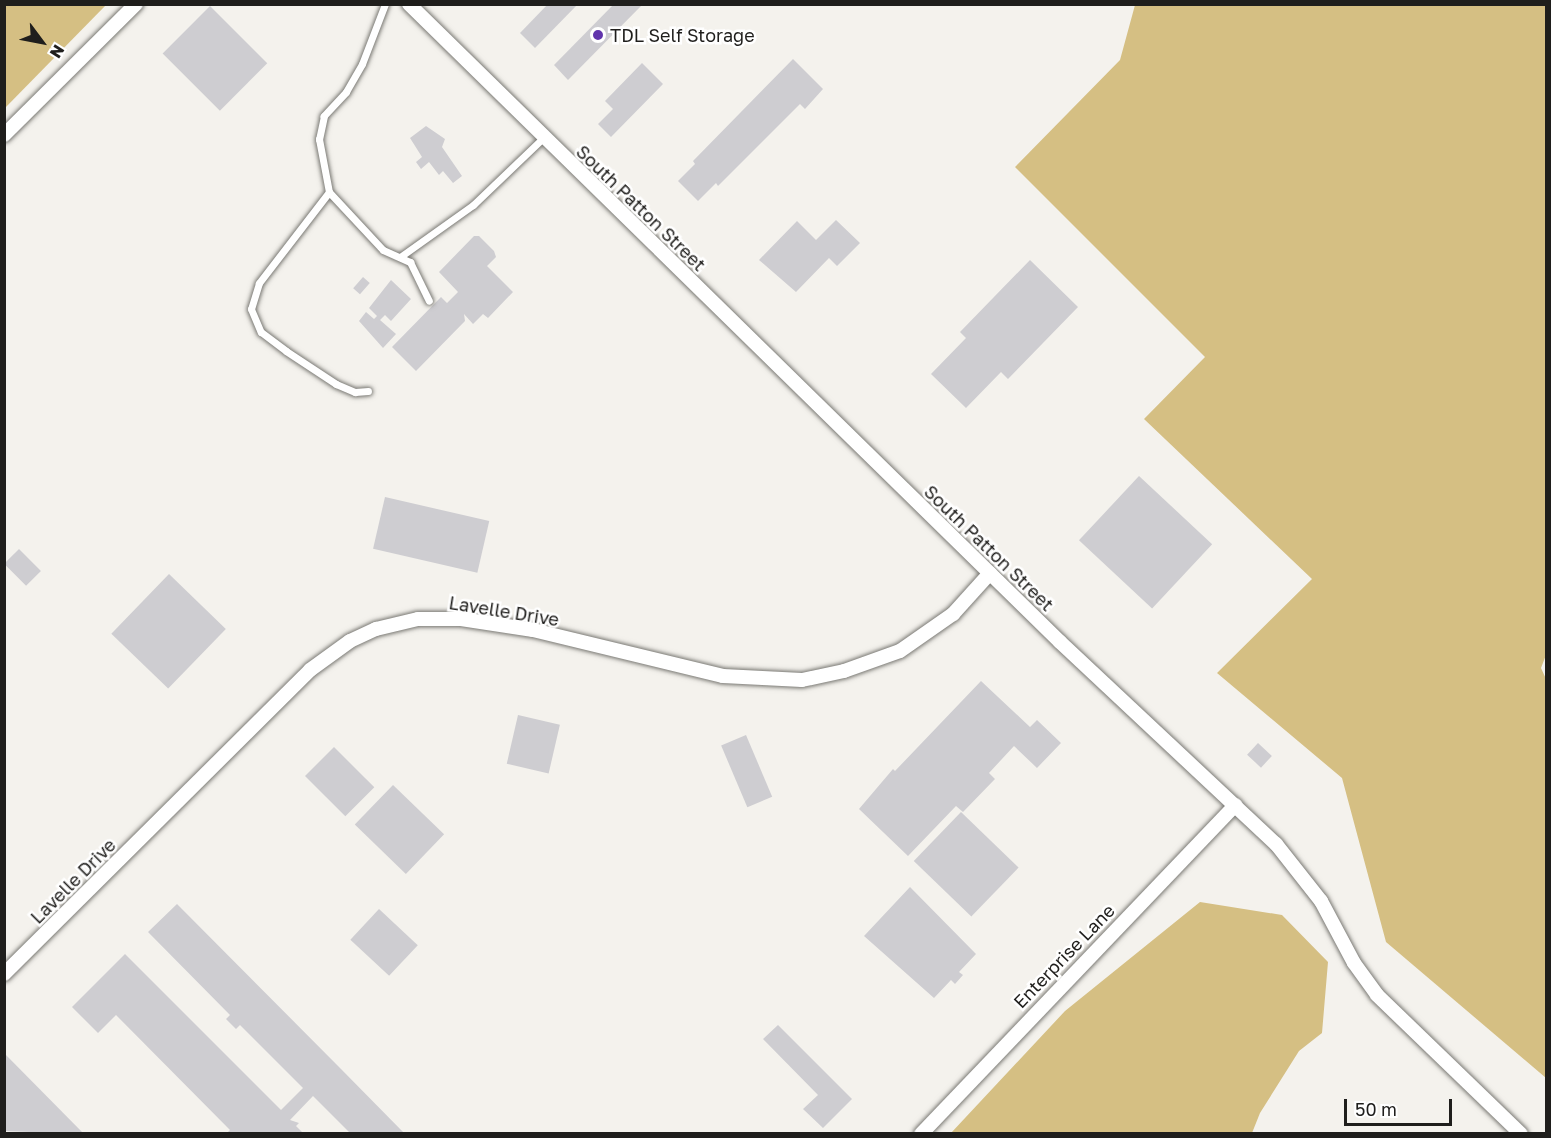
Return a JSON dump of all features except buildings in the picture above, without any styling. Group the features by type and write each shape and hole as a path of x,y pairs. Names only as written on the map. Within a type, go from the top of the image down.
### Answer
{"street":[{"path":"4,135 136,4"},
{"name":"South Patton Street","path":"409,4 990,573 1235,805 1301,873 1377,995 1521,1134"},
{"name":"Lavelle Drive","path":"4,974 310,670 350,641 376,629 418,619 461,619 532,630 723,676 802,680 844,671 900,651 953,614 990,573"},
{"name":"Enterprise Lane","path":"921,1134 1235,805"}],"lane":[{"path":"385,4 362,64 346,92 324,116 319,139 329,192 383,250 410,262 429,301"},
{"path":"400,257 473,205 543,137"},
{"path":"329,192 259,283 251,309 261,333 286,351 336,384 355,392 368,391"}],"shaded area":[{"path":"4,5 106,5 5,108"},
{"path":"1135,5 1546,5 1546,655 1541,668 1546,679 1546,1078 1386,942 1342,778 1217,673 1312,579 1144,419 1205,357 1015,167 1120,60"},
{"path":"1200,902 1282,915 1328,962 1322,1033 1299,1051 1260,1113 1252,1133 951,1133 1065,1011"}],"place":[{"name":"TDL Self Storage","path":"598,35"}]}
